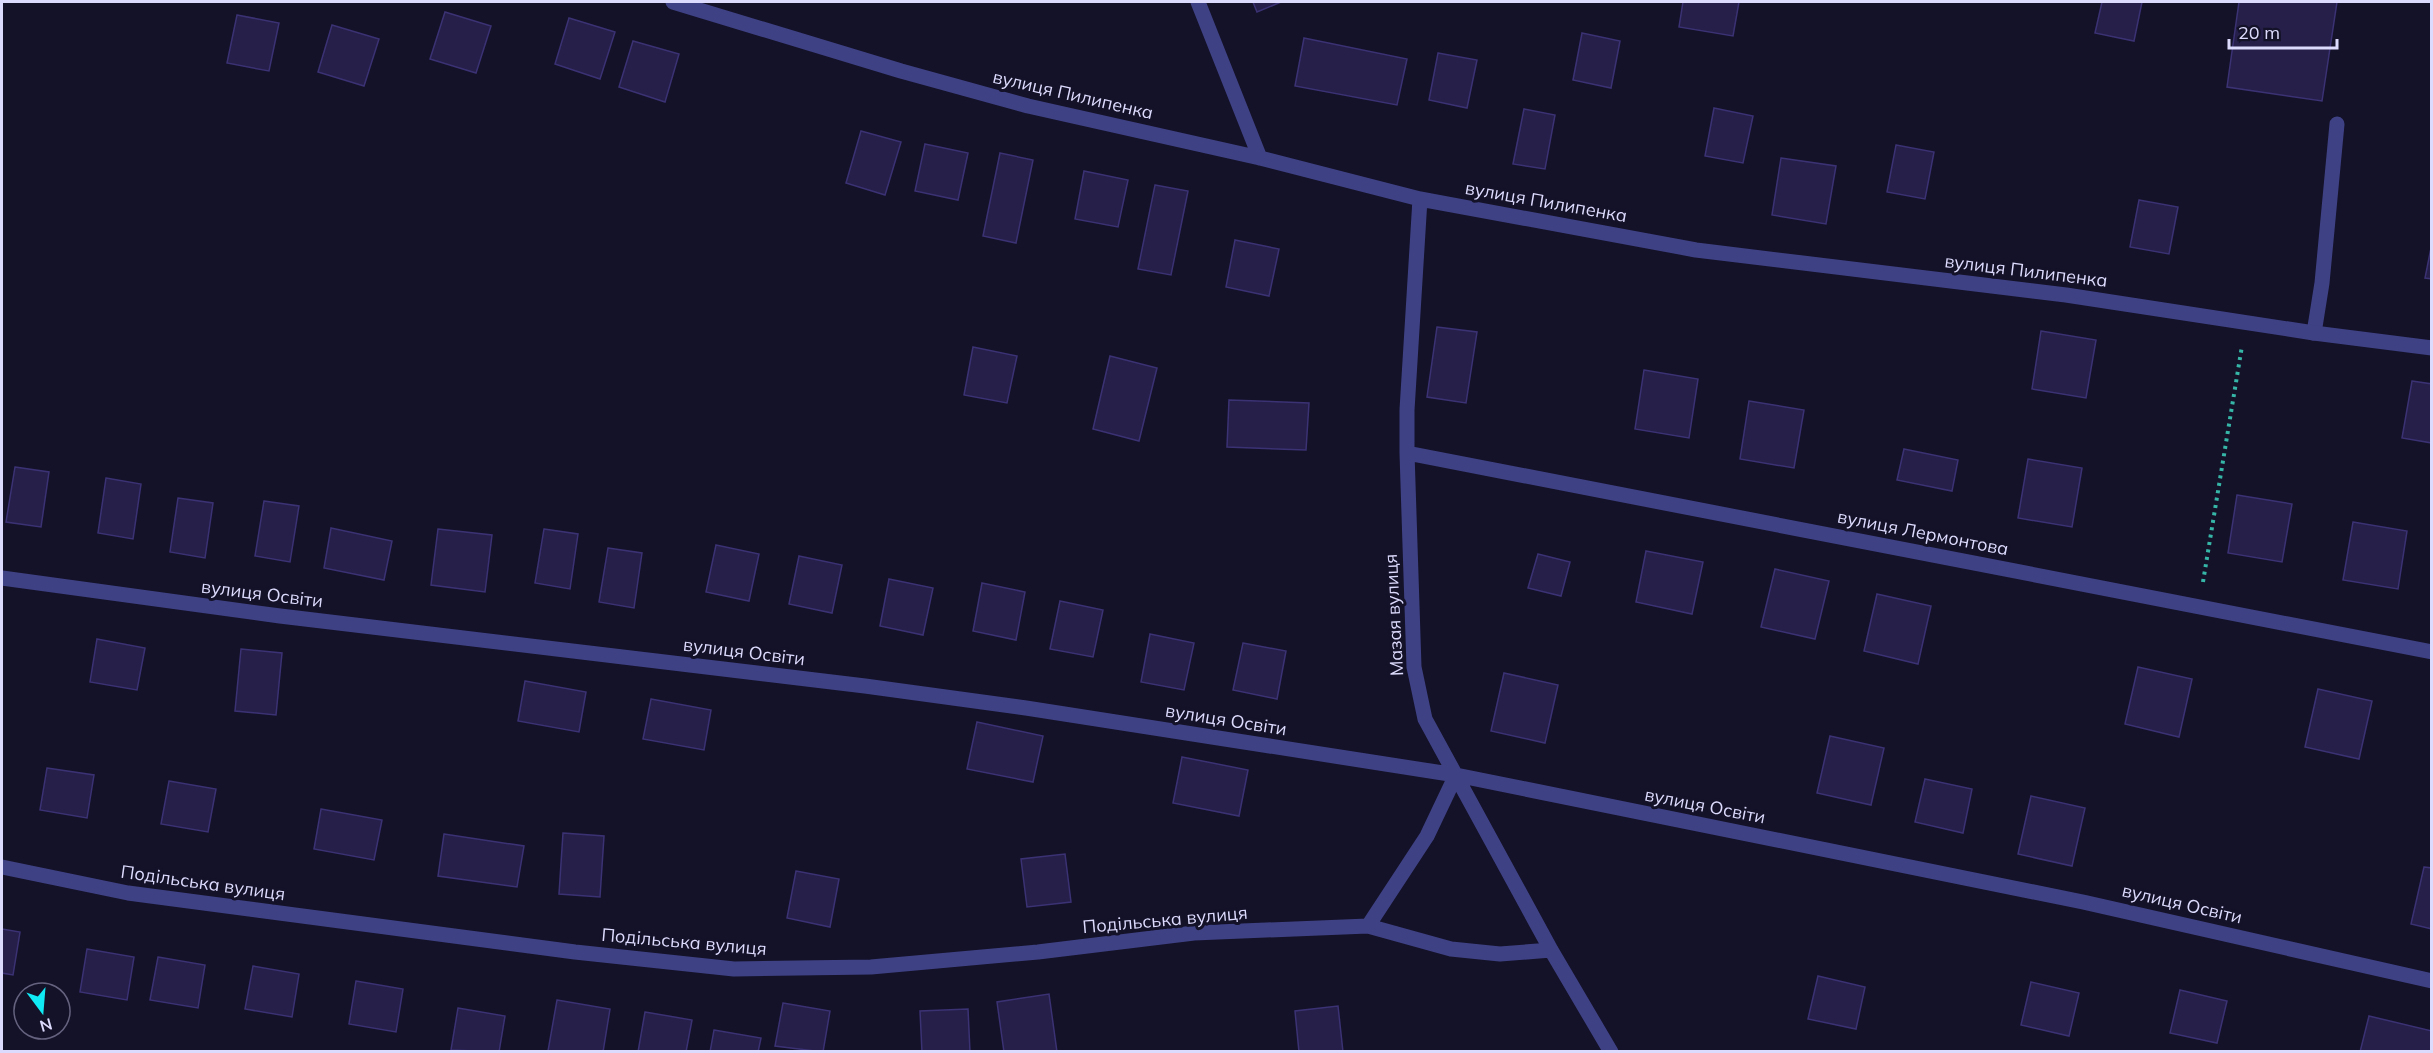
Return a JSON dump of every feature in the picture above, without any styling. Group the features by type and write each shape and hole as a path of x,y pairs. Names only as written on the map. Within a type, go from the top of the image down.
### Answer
{"street":[{"name":"вулиця Пилипенка","path":"673,2 900,71 1028,106 1260,158 1419,199 1696,250 2066,295 2314,333 2432,348"},
{"path":"1198,2 1260,158"},
{"path":"2314,333 2322,283 2337,124"},
{"name":"Мазая вулиця","path":"1419,199 1407,410 1407,453 1414,667 1425,719 1551,950 1611,1052"},
{"name":"вулиця Лермонтова","path":"1407,453 2432,652"},
{"name":"вулиця Освіти","path":"2,578 280,616 866,686 1026,708 1456,776 2083,902 2432,981"},
{"path":"1368,926 1427,836 1456,776"},
{"name":"Подільська вулиця","path":"2,867 139,894 575,952 734,969 872,968 1038,952 1194,933 1368,926 1451,949 1500,954 1551,950"}],"path":[{"path":"2199,606 2246,322"}],"building":[{"path":"1253,2 1281,2 1257,12"},
{"path":"1683,2 1739,2 1733,36 1679,27"},
{"path":"2102,2 2142,2 2134,41 2095,33"},
{"path":"2239,2 2337,2 2322,101 2227,87"},
{"path":"445,12 491,26 476,73 430,59"},
{"path":"237,15 279,23 269,71 227,63"},
{"path":"569,18 615,32 600,79 555,64"},
{"path":"332,25 379,39 364,86 318,72"},
{"path":"1582,33 1620,41 1611,88 1573,80"},
{"path":"1304,38 1407,59 1397,105 1295,86"},
{"path":"633,41 679,54 665,102 619,87"},
{"path":"1438,53 1477,60 1467,108 1429,100"},
{"path":"1714,108 1753,116 1743,163 1705,156"},
{"path":"1524,109 1555,115 1545,169 1513,164"},
{"path":"861,131 901,142 885,195 846,183"},
{"path":"925,144 968,153 958,200 915,191"},
{"path":"1896,145 1934,152 1925,199 1887,192"},
{"path":"1000,153 1033,160 1016,243 983,236"},
{"path":"1781,158 1836,166 1826,224 1772,215"},
{"path":"1084,171 1128,180 1118,227 1075,219"},
{"path":"1155,185 1188,191 1171,275 1138,269"},
{"path":"2139,200 2178,207 2169,254 2130,247"},
{"path":"1235,240 1279,249 1269,296 1226,287"},
{"path":"2432,243 2432,279 2425,278"},
{"path":"1437,327 1477,332 1466,403 1427,397"},
{"path":"2041,331 2096,340 2086,398 2032,389"},
{"path":"973,347 1017,356 1007,403 964,395"},
{"path":"1110,356 1157,368 1139,441 1093,429"},
{"path":"1644,370 1698,379 1689,438 1635,429"},
{"path":"2412,381 2432,384 2432,443 2402,438"},
{"path":"1229,400 1309,403 1306,450 1227,447"},
{"path":"1749,401 1804,410 1794,468 1740,459"},
{"path":"1904,449 1958,460 1952,491 1897,480"},
{"path":"2028,459 2082,468 2072,527 2018,518"},
{"path":"15,467 49,472 41,527 6,522"},
{"path":"106,478 141,484 133,539 98,533"},
{"path":"2237,495 2292,504 2282,562 2228,553"},
{"path":"178,498 213,503 205,558 170,552"},
{"path":"264,501 299,506 290,562 255,556"},
{"path":"2353,522 2407,531 2398,589 2343,580"},
{"path":"331,528 392,541 384,580 324,568"},
{"path":"438,529 492,535 485,592 431,585"},
{"path":"544,529 578,534 570,589 535,583"},
{"path":"716,545 759,554 749,601 706,592"},
{"path":"608,548 642,553 634,608 599,602"},
{"path":"1646,551 1703,562 1692,614 1636,602"},
{"path":"1538,554 1570,562 1561,596 1528,588"},
{"path":"799,556 842,565 832,613 789,604"},
{"path":"1775,569 1829,581 1815,639 1761,627"},
{"path":"889,579 933,588 923,635 880,626"},
{"path":"982,583 1025,592 1016,640 973,631"},
{"path":"1877,594 1931,606 1918,664 1864,651"},
{"path":"1060,601 1103,610 1093,657 1050,649"},
{"path":"1150,634 1194,643 1184,690 1141,682"},
{"path":"97,639 145,648 137,690 90,682"},
{"path":"1243,643 1286,651 1277,699 1233,690"},
{"path":"241,649 282,653 276,715 235,711"},
{"path":"2138,667 2192,679 2179,737 2125,724"},
{"path":"1504,673 1558,685 1545,743 1491,731"},
{"path":"525,681 586,692 579,732 518,721"},
{"path":"2318,689 2372,701 2359,759 2305,747"},
{"path":"651,699 711,710 704,750 643,739"},
{"path":"977,722 1043,736 1033,782 967,769"},
{"path":"1830,736 1884,748 1871,805 1817,793"},
{"path":"1182,757 1248,770 1239,816 1173,803"},
{"path":"47,768 94,775 87,818 40,810"},
{"path":"1925,779 1972,789 1963,833 1915,822"},
{"path":"169,781 216,789 208,832 161,824"},
{"path":"2031,796 2085,808 2072,866 2018,854"},
{"path":"321,809 382,820 374,860 314,849"},
{"path":"563,833 604,836 600,897 559,894"},
{"path":"444,834 524,846 517,887 438,876"},
{"path":"1065,854 1071,902 1027,907 1021,859"},
{"path":"2424,867 2432,868 2432,929 2411,924"},
{"path":"796,871 839,879 830,927 787,918"},
{"path":"2,929 20,932 13,975 2,973"},
{"path":"87,949 134,957 127,1000 80,992"},
{"path":"158,957 205,965 198,1008 150,1000"},
{"path":"253,966 299,974 292,1017 245,1009"},
{"path":"1818,976 1865,987 1856,1029 1808,1019"},
{"path":"356,981 403,989 396,1032 349,1024"},
{"path":"2031,982 2079,993 2069,1036 2021,1025"},
{"path":"2180,990 2227,1001 2217,1043 2170,1033"},
{"path":"1049,994 1057,1052 1004,1052 997,1002"},
{"path":"557,1000 610,1009 603,1052 548,1051"},
{"path":"783,1003 830,1011 823,1052 775,1046"},
{"path":"1338,1006 1343,1052 1299,1052 1295,1011"},
{"path":"458,1008 505,1016 499,1052 451,1050"},
{"path":"968,1009 970,1052 922,1052 920,1011"},
{"path":"645,1012 692,1020 686,1052 638,1052"},
{"path":"2369,1016 2432,1031 2432,1052 2360,1052"},
{"path":"714,1030 761,1038 758,1052 710,1052"}]}
